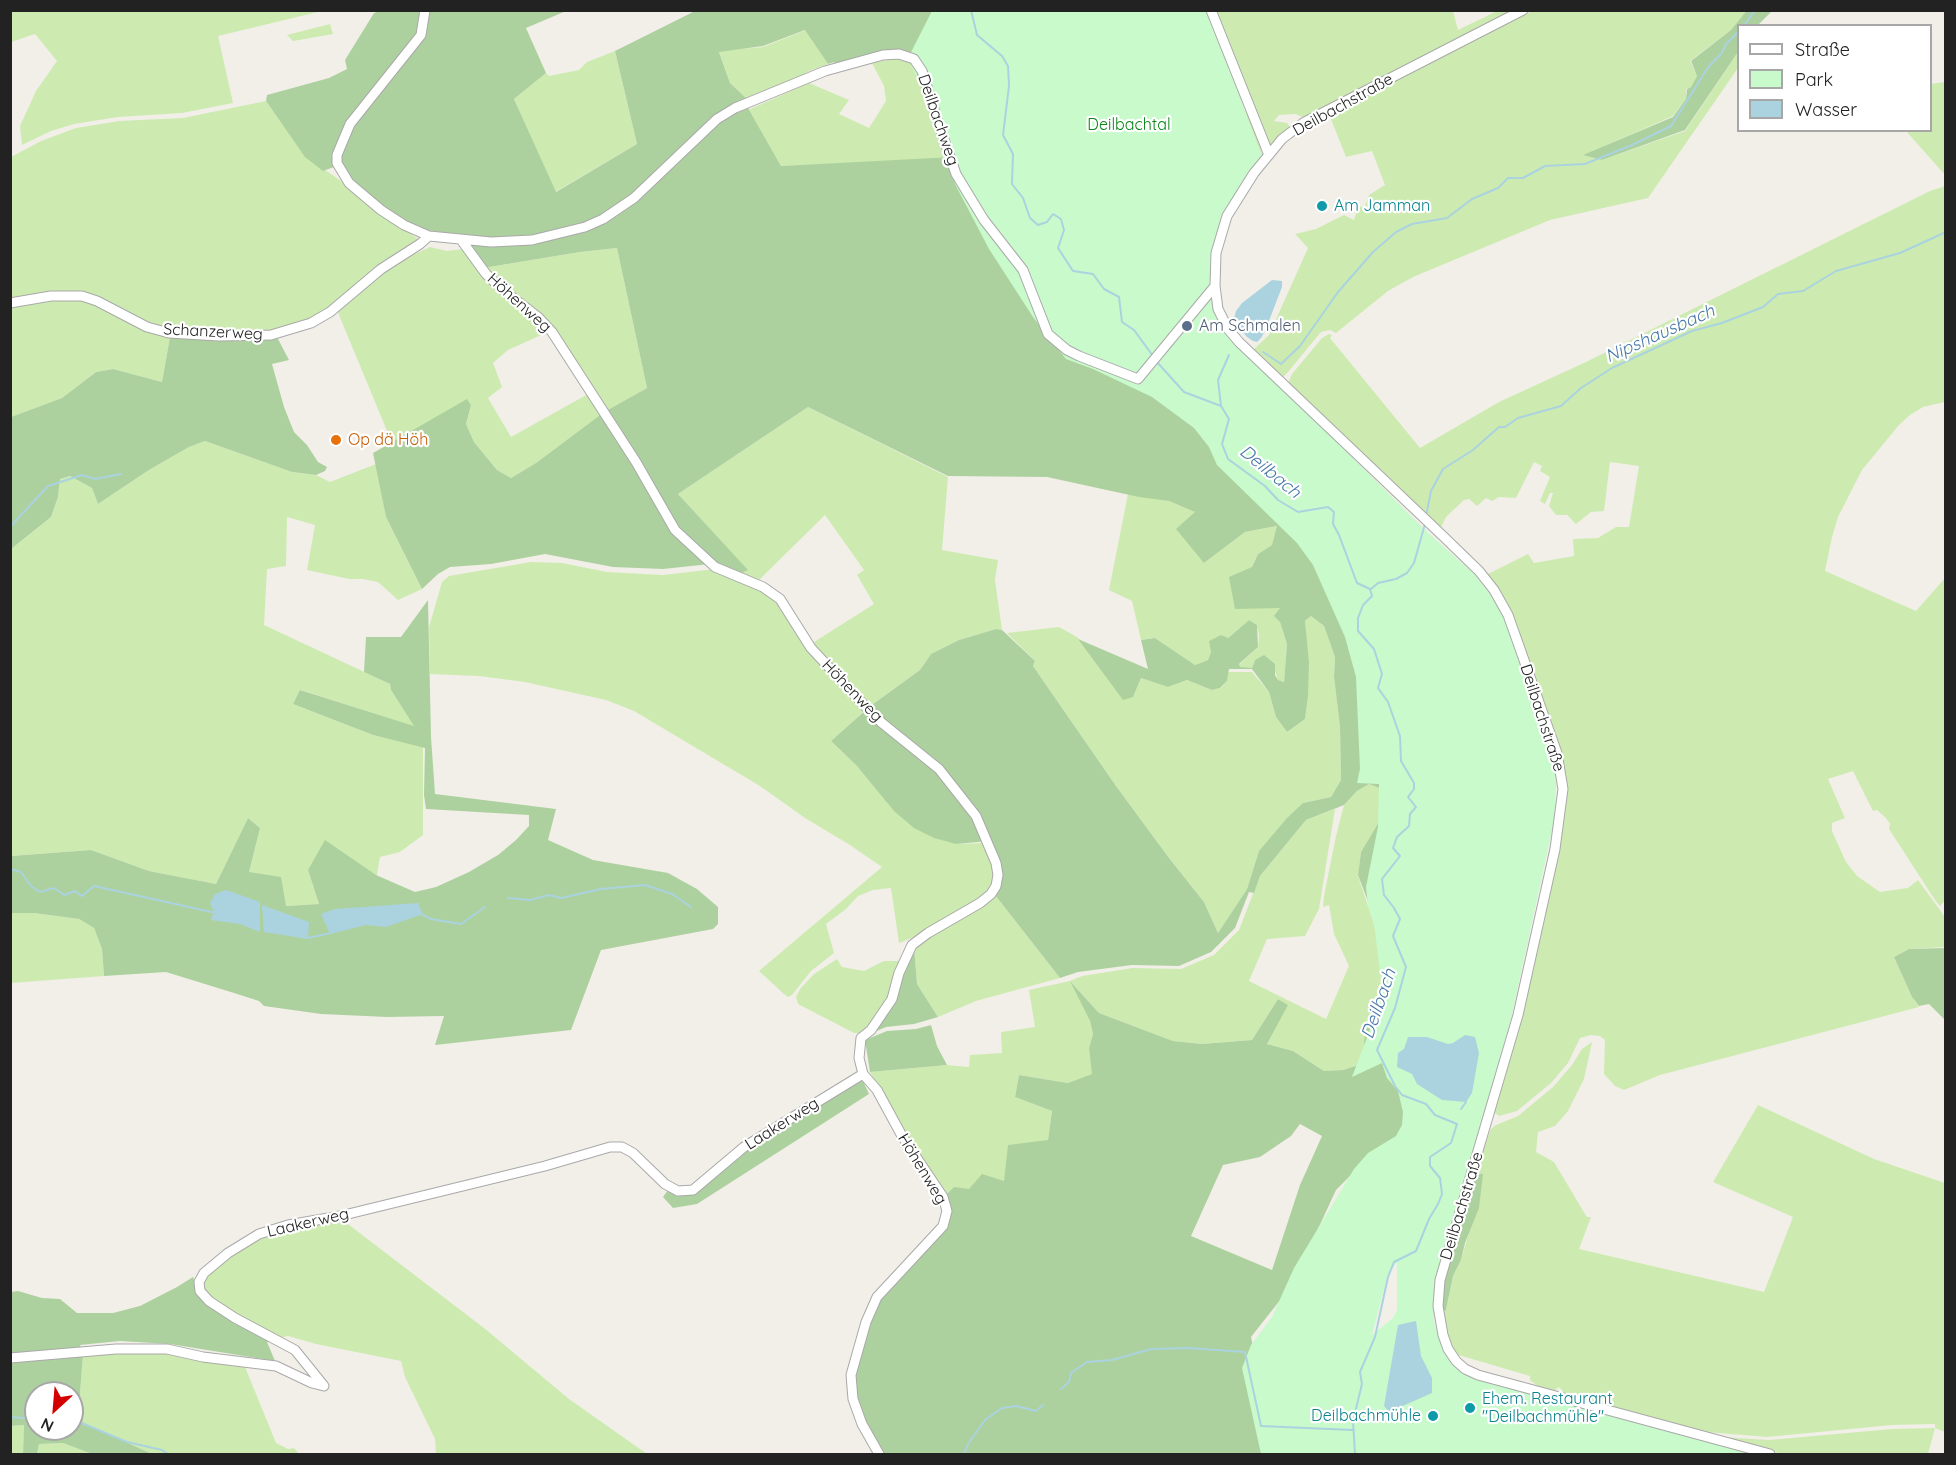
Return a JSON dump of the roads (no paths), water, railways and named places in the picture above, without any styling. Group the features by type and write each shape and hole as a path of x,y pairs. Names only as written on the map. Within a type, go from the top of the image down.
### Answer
{"street":[{"path":"426,10 421,35 350,124 336,163 349,183 381,210 404,225 429,236 462,240"},
{"path":"1211,10 1269,154"},
{"name":"Deilbachstraße","path":"1522,10 1303,123 1282,139 1254,173 1227,216 1216,253 1215,286 1218,309 1228,329 1239,342 1454,546 1494,590 1508,615 1557,753 1563,789 1554,849 1518,1015 1440,1280 1438,1306 1448,1349 1461,1365 1478,1375 1770,1455"},
{"name":"Deilbachweg","path":"462,240 491,242 532,240 585,227 603,219 634,198 717,119 735,108 825,71 883,55 899,54 914,59 922,71 956,174 984,220 1023,270 1048,334 1067,350 1138,379 1215,286"},
{"name":"Schanzerweg","path":"10,303 51,297 82,296 97,301 147,327 169,333 219,336 272,335 311,323 330,312 381,269 429,236"},
{"name":"Höhenweg","path":"462,240 486,274 503,291 538,317 552,332 636,462 675,530 715,567 763,587 780,599 811,648 882,723 939,769 976,816 996,863 998,875 996,886 991,894 912,945 899,973 892,999 871,1030 861,1038 859,1058 863,1074 877,1090 902,1136 943,1197 947,1211 943,1226 877,1297 866,1323 851,1375 853,1399 862,1424 879,1455"},
{"name":"Laakerweg","path":"10,1358 116,1349 167,1349 203,1357 276,1366 312,1383 324,1386 295,1350 208,1301 200,1291 199,1282 204,1273 228,1253 259,1234 288,1225 340,1216 545,1166 610,1147 622,1147 633,1153 665,1184 678,1191 693,1190 744,1147 863,1074"}],"water":[{"path":"1272,280 1282,281 1282,287 1265,331 1257,342 1253,341 1235,323 1236,311 1242,303"},
{"path":"226,890 260,902 260,932 240,924 211,920 214,912 210,903 215,894"},
{"path":"418,903 423,914 386,927 366,925 330,934 321,914 335,909"},
{"path":"262,905 309,922 308,939 264,932"},
{"path":"1465,1035 1475,1037 1479,1053 1472,1093 1466,1102 1442,1100 1417,1084 1412,1074 1397,1067 1398,1053 1404,1049 1408,1037 1427,1037 1448,1044"},
{"path":"1416,1321 1421,1356 1432,1378 1432,1393 1389,1412 1384,1406 1398,1325"}],"waterway":[{"name":"Deilbach","path":"971,10 977,35 1002,56 1008,66 1009,86 1003,135 1013,154 1012,184 1023,198 1030,218 1038,225 1047,222 1053,214 1061,219 1064,230 1058,248 1073,271 1093,274 1104,289 1119,297 1122,322 1134,330 1153,356"},
{"path":"1745,24 1755,10"},
{"path":"1263,352 1281,364 1300,346 1338,292 1373,252 1396,232 1412,224 1447,218 1472,199 1498,188 1508,178 1523,178 1545,166 1585,164 1671,126 1709,66 1737,33"},
{"name":"Nipshausbach","path":"1426,516 1431,491 1443,469 1473,450 1499,427 1505,427 1518,418 1561,406 1581,388 1612,368 1692,331 1722,323 1763,307 1778,294 1803,291 1836,271 1900,253 1946,232"},
{"path":"1221,406 1218,380 1229,355"},
{"name":"Deilbach","path":"1156,361 1184,392 1221,406 1229,419 1222,444 1228,459 1265,486 1278,500 1298,512 1328,507 1334,512 1333,524 1357,583 1370,589 1372,596 1363,605 1358,618 1358,631 1374,649 1382,674 1378,688 1388,702 1400,736 1401,761 1414,783 1414,789 1408,797 1416,807 1410,814 1409,826 1397,837 1393,848 1400,856 1382,879 1384,895 1400,919 1393,936 1406,967 1395,1008 1377,1050 1402,1095 1426,1104 1435,1115 1457,1124 1451,1143 1430,1157 1430,1166 1440,1178 1442,1194 1438,1204 1416,1251 1394,1262 1388,1277 1375,1337 1360,1372 1362,1384 1353,1421 1355,1454"},
{"path":"10,527 48,486 82,475 95,479 121,474"},
{"path":"1371,589 1378,583 1396,579 1407,573 1414,563 1425,524"},
{"path":"10,869 21,872 31,886 40,892 54,888 64,895 75,891 82,896 94,886 216,913"},
{"path":"508,898 530,900 549,895 561,898 601,889 645,885 672,894 691,907"},
{"path":"421,914 431,919 461,924 485,907"},
{"path":"308,938 331,933"},
{"name":"Deilbach","path":"1461,1109 1466,1102"},
{"path":"1061,1389 1069,1382 1071,1373 1087,1362 1112,1360 1151,1349 1188,1348 1245,1352 1261,1426 1352,1430"},
{"path":"964,1454 968,1444 985,1420 1002,1408 1016,1406 1036,1411 1043,1405"},
{"path":"10,1417 24,1418"},
{"path":"84,1424 127,1442 162,1450 168,1454"}],"place":[{"name":"Am Jamman","path":"1322,206"},
{"name":"Am Schmalen","path":"1187,326"},
{"name":"Op dä Höh","path":"336,440"},
{"name":"Ehem. Restaurant \"Deilbachmühle\"","path":"1470,1408"},
{"name":"Deilbachmühle","path":"1433,1416"}],"park label":[{"name":"Deilbachtal","path":"1129,125"}]}
